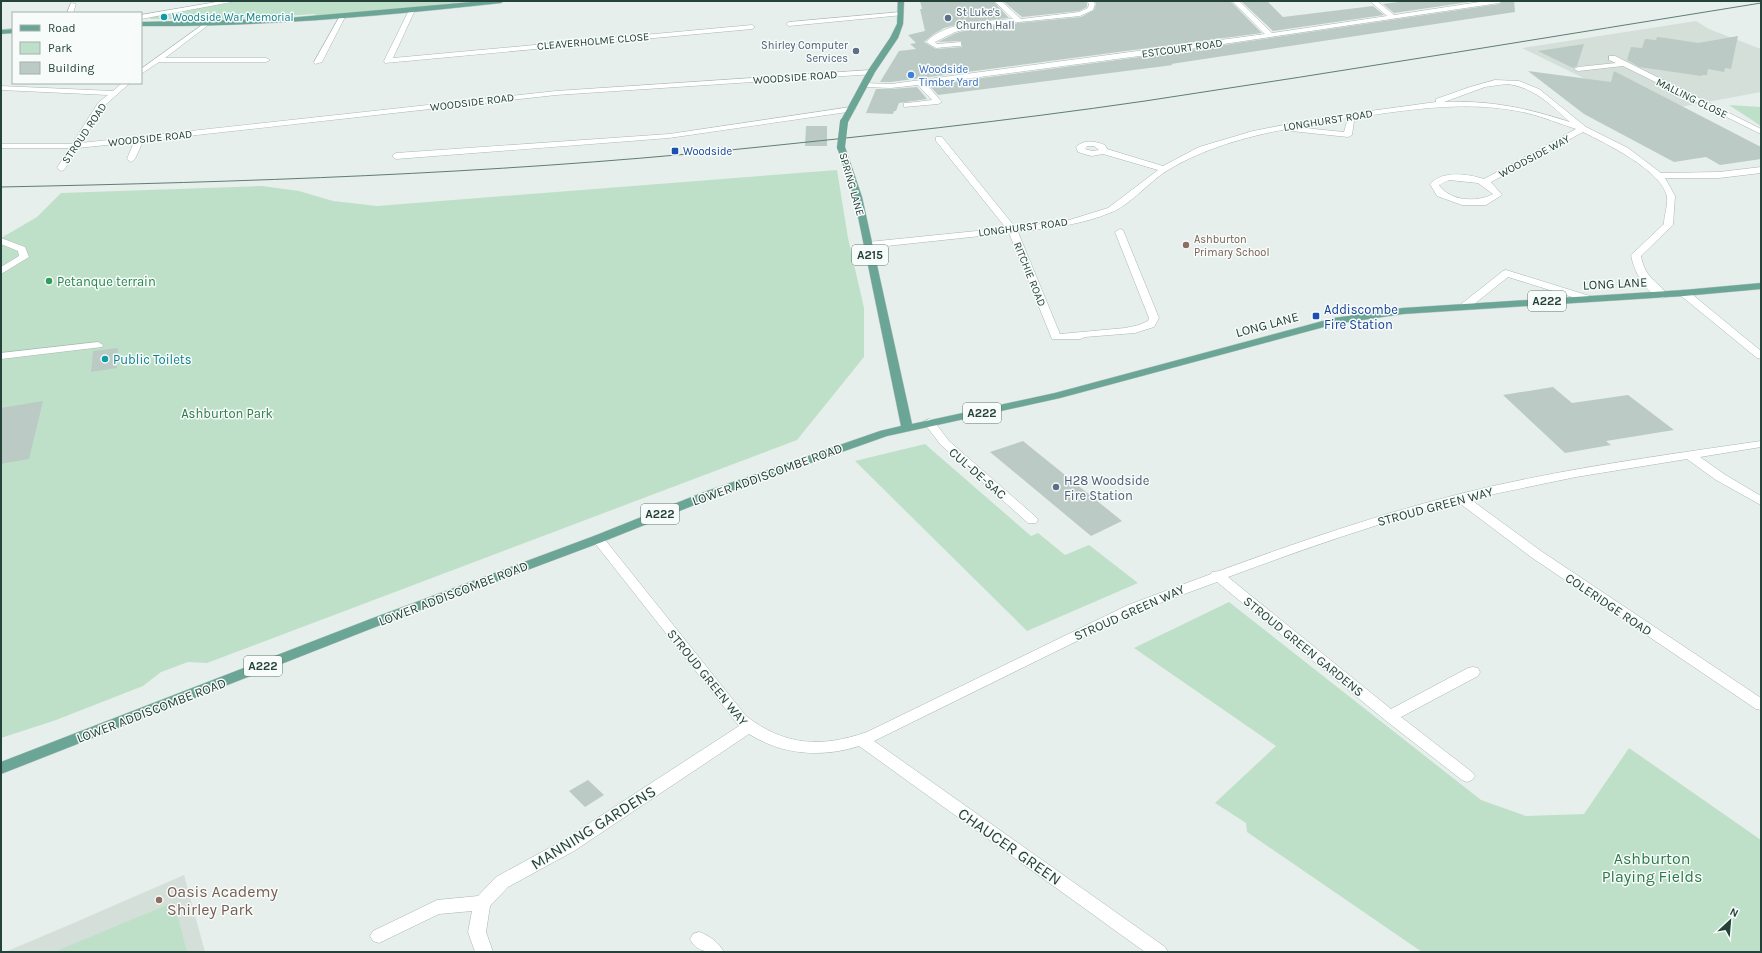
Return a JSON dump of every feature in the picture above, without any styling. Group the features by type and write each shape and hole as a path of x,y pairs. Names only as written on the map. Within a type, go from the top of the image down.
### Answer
{"main road":[{"path":"142,24 205,25 342,17 501,1"},
{"name":"SPRING LANE","path":"901,1 900,24 894,38 871,72 844,122 841,147 858,197 907,426"},
{"path":"1,32 12,31"},
{"name":"LONG LANE","path":"907,426 1056,396 1334,321 1397,312 1684,294 1761,286"},
{"name":"LOWER ADDISCOMBE ROAD","path":"1,768 378,621 598,539 708,495 805,460 907,426"}],"street":[{"path":"142,17 234,1"},
{"path":"997,1 1019,21"},
{"path":"958,44 936,46 930,42 937,37 961,28 983,24 1085,13 1092,6 1090,1"},
{"path":"1235,1 1270,35"},
{"path":"1373,1 1393,17"},
{"name":"ESTCOURT ROAD","path":"864,85 891,86 1270,35 1499,1"},
{"path":"70,12 73,4"},
{"name":"CLEAVERHOLME CLOSE","path":"412,10 388,61 752,27"},
{"path":"789,24 901,14"},
{"path":"318,62 342,17"},
{"path":"142,71 205,25"},
{"name":"MALLING CLOSE","path":"1612,58 1761,132"},
{"path":"156,60 266,60"},
{"path":"1578,69 1623,64"},
{"name":"WOODSIDE ROAD","path":"1,146 75,146 564,92 871,72"},
{"path":"907,106 938,102 920,82"},
{"name":"LONGHURST ROAD","path":"1427,105 1489,84 1516,83 1536,90 1583,129"},
{"name":"STROUD ROAD","path":"60,168 101,105 125,84"},
{"path":"1,88 113,93"},
{"name":"LONGHURST ROAD","path":"868,245 1067,224 1112,210 1164,169 1202,149 1253,133 1355,115 1427,105 1469,104 1510,108 1547,116 1583,129 1625,150 1659,176 1671,196 1668,225 1636,255 1637,266 1642,276 1651,286 1663,295"},
{"path":"396,156 669,136 808,114 851,109"},
{"path":"1278,128 1348,136 1350,121 1355,115"},
{"name":"WOODSIDE WAY","path":"1485,182 1583,129"},
{"name":"RITCHIE ROAD","path":"939,139 1012,229 1056,337 1080,336 1079,334 1138,328 1150,325 1153,322 1154,318 1120,232"},
{"path":"130,159 139,140"},
{"path":"1103,151 1164,169"},
{"path":"1659,176 1719,175 1761,170"},
{"path":"1447,177 1470,178 1485,182 1491,185 1498,195 1486,202 1475,203 1462,202 1440,194 1434,184 1447,177"},
{"path":"1,241 22,249 24,257 1,271"},
{"path":"1,250 11,245"},
{"path":"1464,307 1506,274 1589,299"},
{"path":"1684,294 1761,356"},
{"path":"1,356 98,345"},
{"name":"CUL-DE-SAC","path":"929,422 945,444 1032,520"},
{"name":"STROUD GREEN WAY","path":"598,539 733,711 749,727 764,737 791,746 825,748 861,740 1133,608 1217,575 1316,540 1409,511 1460,498 1562,476 1688,454 1761,444"},
{"path":"1688,454 1720,477 1761,501"},
{"name":"COLERIDGE ROAD","path":"1460,498 1548,562 1761,705"},
{"name":"STROUD GREEN GARDENS","path":"1217,575 1390,716 1467,776"},
{"path":"1390,716 1473,672"},
{"name":"MANNING GARDENS","path":"482,903 502,882 568,846 749,727"},
{"name":"CHAUCER GREEN","path":"861,740 1159,952"},
{"path":"379,936 437,907 482,903 478,932 484,952"},
{"path":"699,939 715,952"}],"shaded area":[{"path":"1696,21 1709,29 1761,49 1761,92 1653,112 1522,48"},
{"name":"Oasis Academy Shirley Park","path":"184,875 205,952 5,952 69,925"}],"green space":[{"path":"241,1 475,1 319,16 314,14 238,19 149,19 156,15"},
{"path":"1729,105 1761,107 1761,126"},
{"name":"Ashburton Park","path":"837,170 848,238 864,308 864,357 797,440 207,663 188,662 161,672 143,686 56,720 1,738 1,238 37,217 61,193 262,186 299,191 333,201 377,206"},
{"path":"925,444 1031,536 1038,533 1065,555 1089,545 1138,583 1027,631 855,461"},
{"name":"Ashburton Playing Fields","path":"1229,602 1481,800 1526,816 1584,814 1629,748 1761,840 1761,952 1422,952 1247,832 1246,823 1215,803 1276,746 1134,648"},
{"path":"174,902 187,952 54,952"}],"building":[{"path":"920,1 993,1 1009,18 967,22 944,28 924,42 936,49 962,47 961,41 938,42 956,33 979,27 1081,17 1094,10 1096,4 1095,1 1230,1 1262,33 891,82 880,82 899,51 916,49 910,44 916,43 908,35 925,31 920,9 922,9"},
{"path":"1003,1 1086,1 1087,7 1079,11 1022,17"},
{"path":"1241,1 1267,1 1283,17 1373,6 1384,15 1273,31"},
{"path":"1407,1 1476,1 1394,13 1383,4"},
{"path":"1503,1 1514,1 1515,12 1171,64 1173,65 938,95 929,85 1170,53 1499,4"},
{"path":"1738,36 1731,69 1725,68 1724,72 1708,69 1707,75 1701,76 1639,67 1627,60 1631,47 1642,48 1645,39 1656,40 1657,37 1698,43"},
{"path":"1584,44 1577,66 1573,68 1538,51"},
{"path":"1528,71 1611,82 1614,71 1761,147 1761,159 1720,165 1706,157 1674,162 1584,114"},
{"path":"917,87 927,99 899,103 893,114 866,113 876,89"},
{"path":"806,126 827,126 827,146 805,146"},
{"name":"Public Toilets","path":"118,348 117,368 91,372 93,351"},
{"path":"1553,387 1572,403 1628,395 1674,430 1606,441 1611,445 1565,453 1503,395"},
{"path":"43,401 29,459 1,464 1,408"},
{"name":"H28 Woodside Fire Station","path":"1023,441 1122,521 1091,536 990,452"},
{"path":"588,780 604,795 585,807 569,791"}],"tram line":[{"path":"1,187 366,176 548,165 730,150 990,122 1145,101 1761,3"}],"place":[{"name":"Woodside War Memorial","path":"164,17"},
{"name":"St Luke's Church Hall","path":"948,18"},
{"name":"Shirley Computer Services","path":"856,51"},
{"name":"Woodside Timber Yard","path":"911,75"},
{"name":"Woodside","path":"675,151"},
{"name":"Ashburton Primary School","path":"1186,245"},
{"name":"Petanque terrain","path":"49,281"},
{"name":"Addiscombe Fire Station","path":"1316,316"},
{"name":"Public Toilets","path":"105,359"},
{"name":"H28 Woodside Fire Station","path":"1056,487"},
{"name":"Oasis Academy Shirley Park","path":"159,900"}]}
